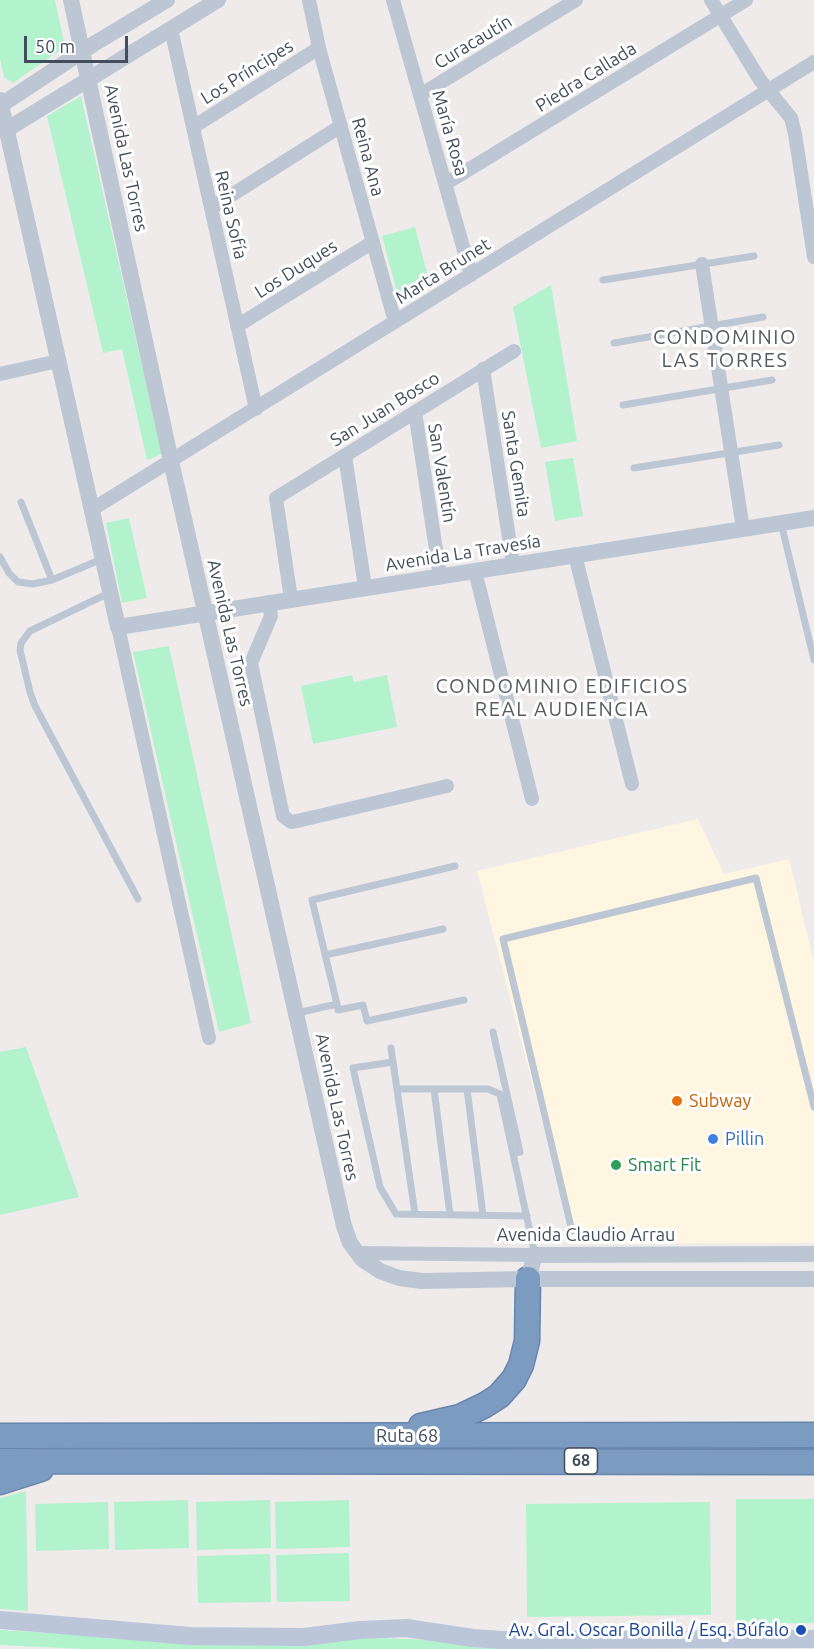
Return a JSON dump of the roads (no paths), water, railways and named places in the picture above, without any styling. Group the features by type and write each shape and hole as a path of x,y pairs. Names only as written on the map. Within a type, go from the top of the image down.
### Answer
{"highway":[{"path":"379,1436 460,1417 486,1405 503,1392 518,1372 526,1349 528,1279"},
{"name":"Ruta 68","path":"0,1436 814,1435"},
{"name":"Ruta 68","path":"0,1461 814,1462"},
{"path":"0,1482 37,1470 77,1461"}],"main road":[{"path":"2,1621 190,1636 304,1637 360,1630 406,1628 501,1640 645,1644 814,1639"},
{"path":"171,1649 190,1636"}],"street":[{"name":"Avenida Las Torres","path":"71,0 171,462 344,1227 350,1243 371,1266 399,1278 422,1281 528,1279"},
{"path":"167,0 0,104 3,131 58,361 209,1038"},
{"path":"3,131 218,0"},
{"name":"Reina Ana","path":"309,0 319,48 395,322"},
{"name":"Curacautín","path":"420,95 576,0"},
{"path":"711,0 769,90 787,112 794,126 814,255"},
{"name":"Piedra Callada","path":"446,184 746,0"},
{"name":"María Rosa","path":"398,2 420,95 471,275"},
{"name":"Reina Sofía","path":"171,29 256,409"},
{"name":"Los Príncipes","path":"193,127 319,48"},
{"name":"Marta Brunet","path":"91,510 814,62"},
{"path":"211,208 341,126"},
{"name":"Los Duques","path":"237,326 374,242"},
{"path":"702,264 743,529"},
{"name":"San Juan Bosco","path":"291,599 276,498 514,351"},
{"path":"0,374 58,361"},
{"name":"Santa Gemita","path":"483,369 513,564"},
{"name":"San Valentín","path":"415,412 440,576"},
{"path":"345,456 365,587"},
{"name":"Avenida La Travesía","path":"118,627 814,518"},
{"path":"575,555 632,784"},
{"path":"475,570 532,799"},
{"path":"269,602 271,616 251,663 283,816 291,822 297,821 447,786"},
{"name":"Avenida Claudio Arrau","path":"357,1253 814,1254"},
{"path":"535,1255 528,1279 814,1279"}],"lane":[{"path":"603,280 754,256"},
{"path":"614,343 763,317"},
{"path":"623,405 771,380"},
{"path":"634,468 779,445"},
{"path":"21,502 52,580"},
{"path":"781,523 814,660"},
{"path":"0,557 9,573 18,582 33,584 52,580 102,559"},
{"path":"110,592 30,631 21,643 20,650 32,700 138,899"},
{"path":"455,866 312,900 338,1010 363,1005 367,1021 464,1000"},
{"path":"572,1231 503,939 756,878 814,1107"},
{"path":"325,955 443,929"},
{"path":"297,1013 337,1004"},
{"path":"494,1032 520,1152 513,1153"},
{"path":"392,1048 415,1214"},
{"path":"393,1062 353,1068 380,1187 396,1214 527,1216"},
{"path":"397,1089 488,1089 500,1094 535,1255"},
{"path":"434,1089 450,1215"},
{"path":"467,1089 483,1215"}],"place":[{"name":"Subway","path":"677,1101"},
{"name":"Pillin","path":"713,1139"},
{"name":"Smart Fit","path":"616,1165"},
{"name":"Av. Gral. Oscar Bonilla / Esq. Búfalo","path":"801,1630"}],"district":[{"name":"CONDOMINIO LAS TORRES","path":"725,348"},
{"name":"CONDOMINIO EDIFICIOS REAL AUDIENCIA","path":"562,698"}]}
